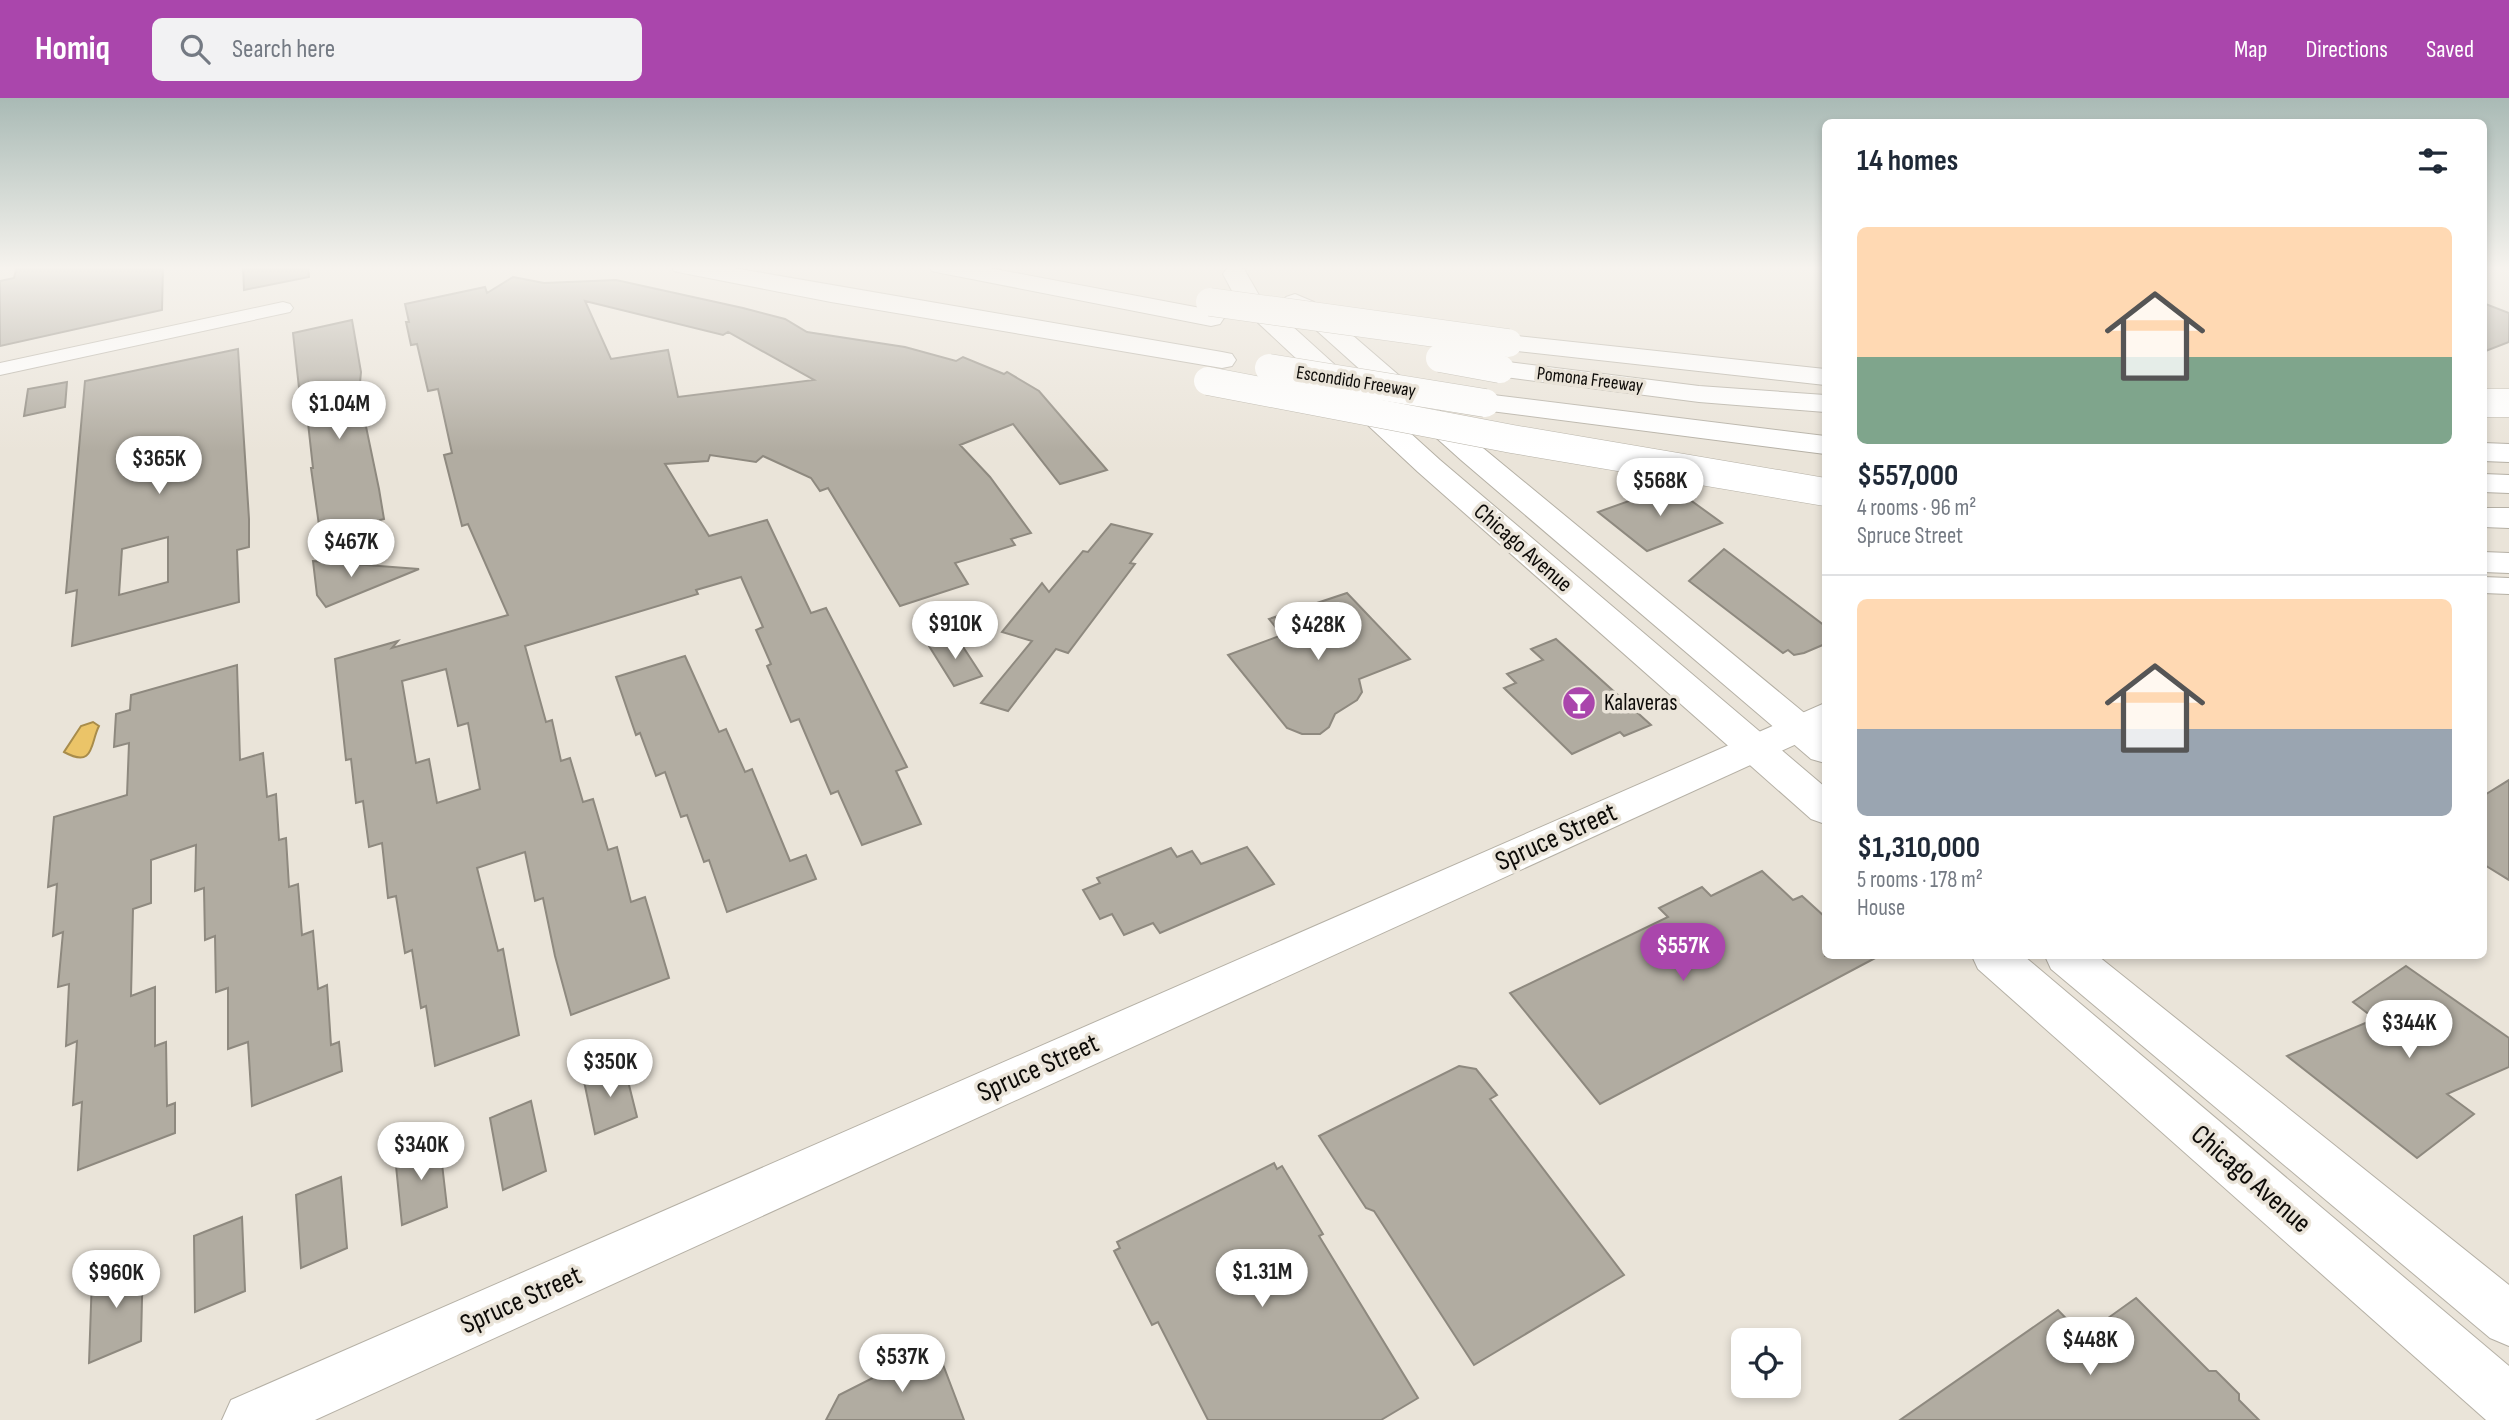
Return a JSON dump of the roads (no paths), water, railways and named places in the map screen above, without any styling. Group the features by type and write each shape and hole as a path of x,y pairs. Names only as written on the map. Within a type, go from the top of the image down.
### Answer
{"main road":[{"path":"995,328 1110,360 1215,370 1512,439 1822,491"},
{"name":"Chicago Avenue","path":"1278,328 1429,466 1822,806"},
{"name":"Pomona Freeway","path":"1324,328 1504,356 1699,394 1822,404"},
{"name":"Chicago Avenue","path":"1329,328 1472,454 1817,731"},
{"path":"1504,356 1822,377"},
{"name":"Escondido Freeway","path":"1215,370 1822,446"},
{"path":"2487,407 2509,396"},
{"path":"2487,403 2509,403"},
{"path":"2487,452 2509,453"},
{"path":"2487,483 2509,484"},
{"path":"2487,517 2509,519"},
{"path":"2487,562 2509,563"},
{"name":"Spruce Street","path":"251,1420 1755,748 1817,731"},
{"name":"Chicago Avenue","path":"1997,959 2509,1403"},
{"path":"2071,959 2509,1318"}],"street":[{"path":"0,369 192,328"},
{"path":"2487,585 2509,586"}],"place":[{"name":"Kalaveras","path":"1579,703"}]}
